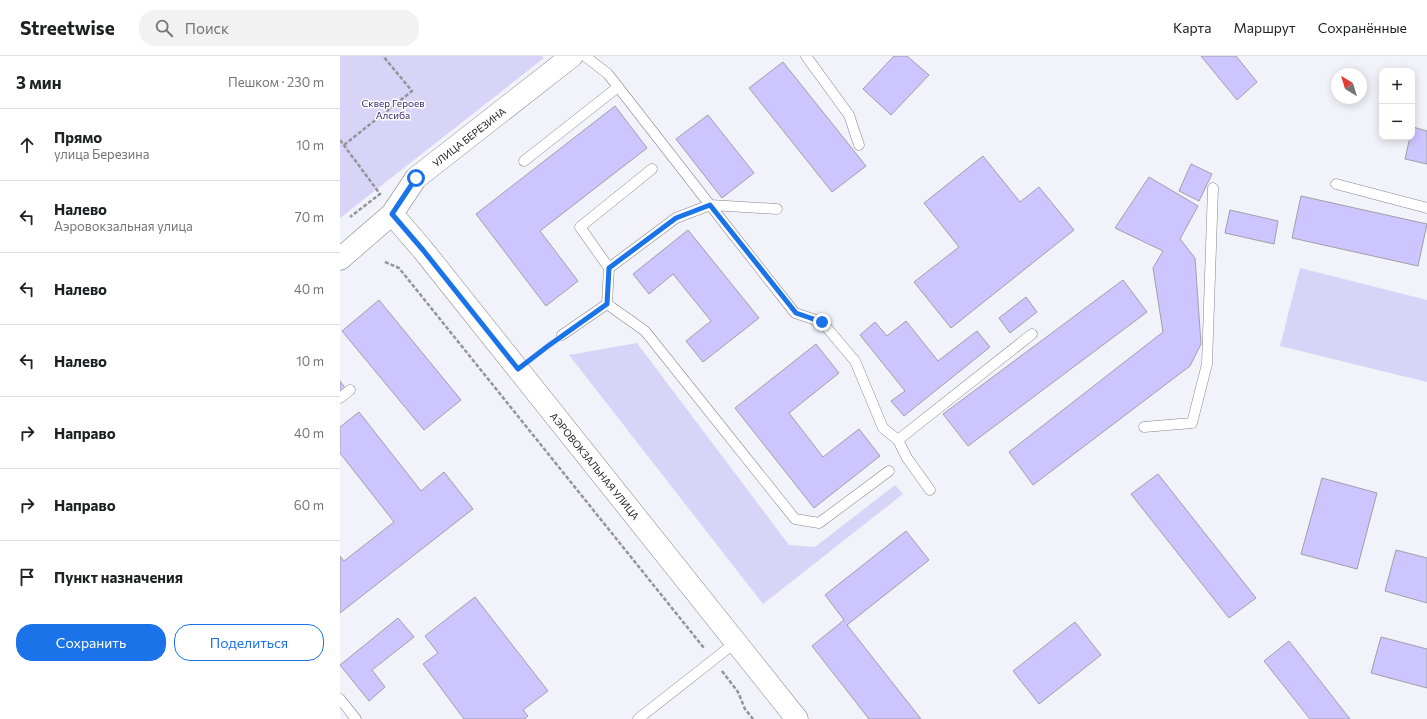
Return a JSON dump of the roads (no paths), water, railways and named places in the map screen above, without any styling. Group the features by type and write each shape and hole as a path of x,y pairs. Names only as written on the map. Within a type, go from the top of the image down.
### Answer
{"street":[{"name":"УЛИЦА БЕРЕЗИНА","path":"340,259 392,214 416,178 565,58"},
{"name":"АЭРОВОКЗАЛЬНАЯ УЛИЦА","path":"392,214 423,250 797,719"}],"lane":[{"path":"586,56 608,74 796,313 822,322 855,361 883,428 898,440 907,458 930,490"},
{"path":"806,56 849,115 859,145"},
{"path":"524,161 618,87"},
{"path":"607,304 609,268 580,227 652,169"},
{"path":"1336,184 1427,208"},
{"path":"1144,427 1192,423 1208,364 1213,188"},
{"path":"609,268 676,218 710,205 777,209"},
{"path":"562,335 607,304"},
{"path":"607,304 645,331 795,519 819,523 889,471"},
{"path":"898,440 1032,334"},
{"path":"340,398 350,390"},
{"path":"638,719 736,642"},
{"path":"340,700 356,719"}],"park label":[{"name":"Сквер Героев Алсиба","path":"393,108"}]}
